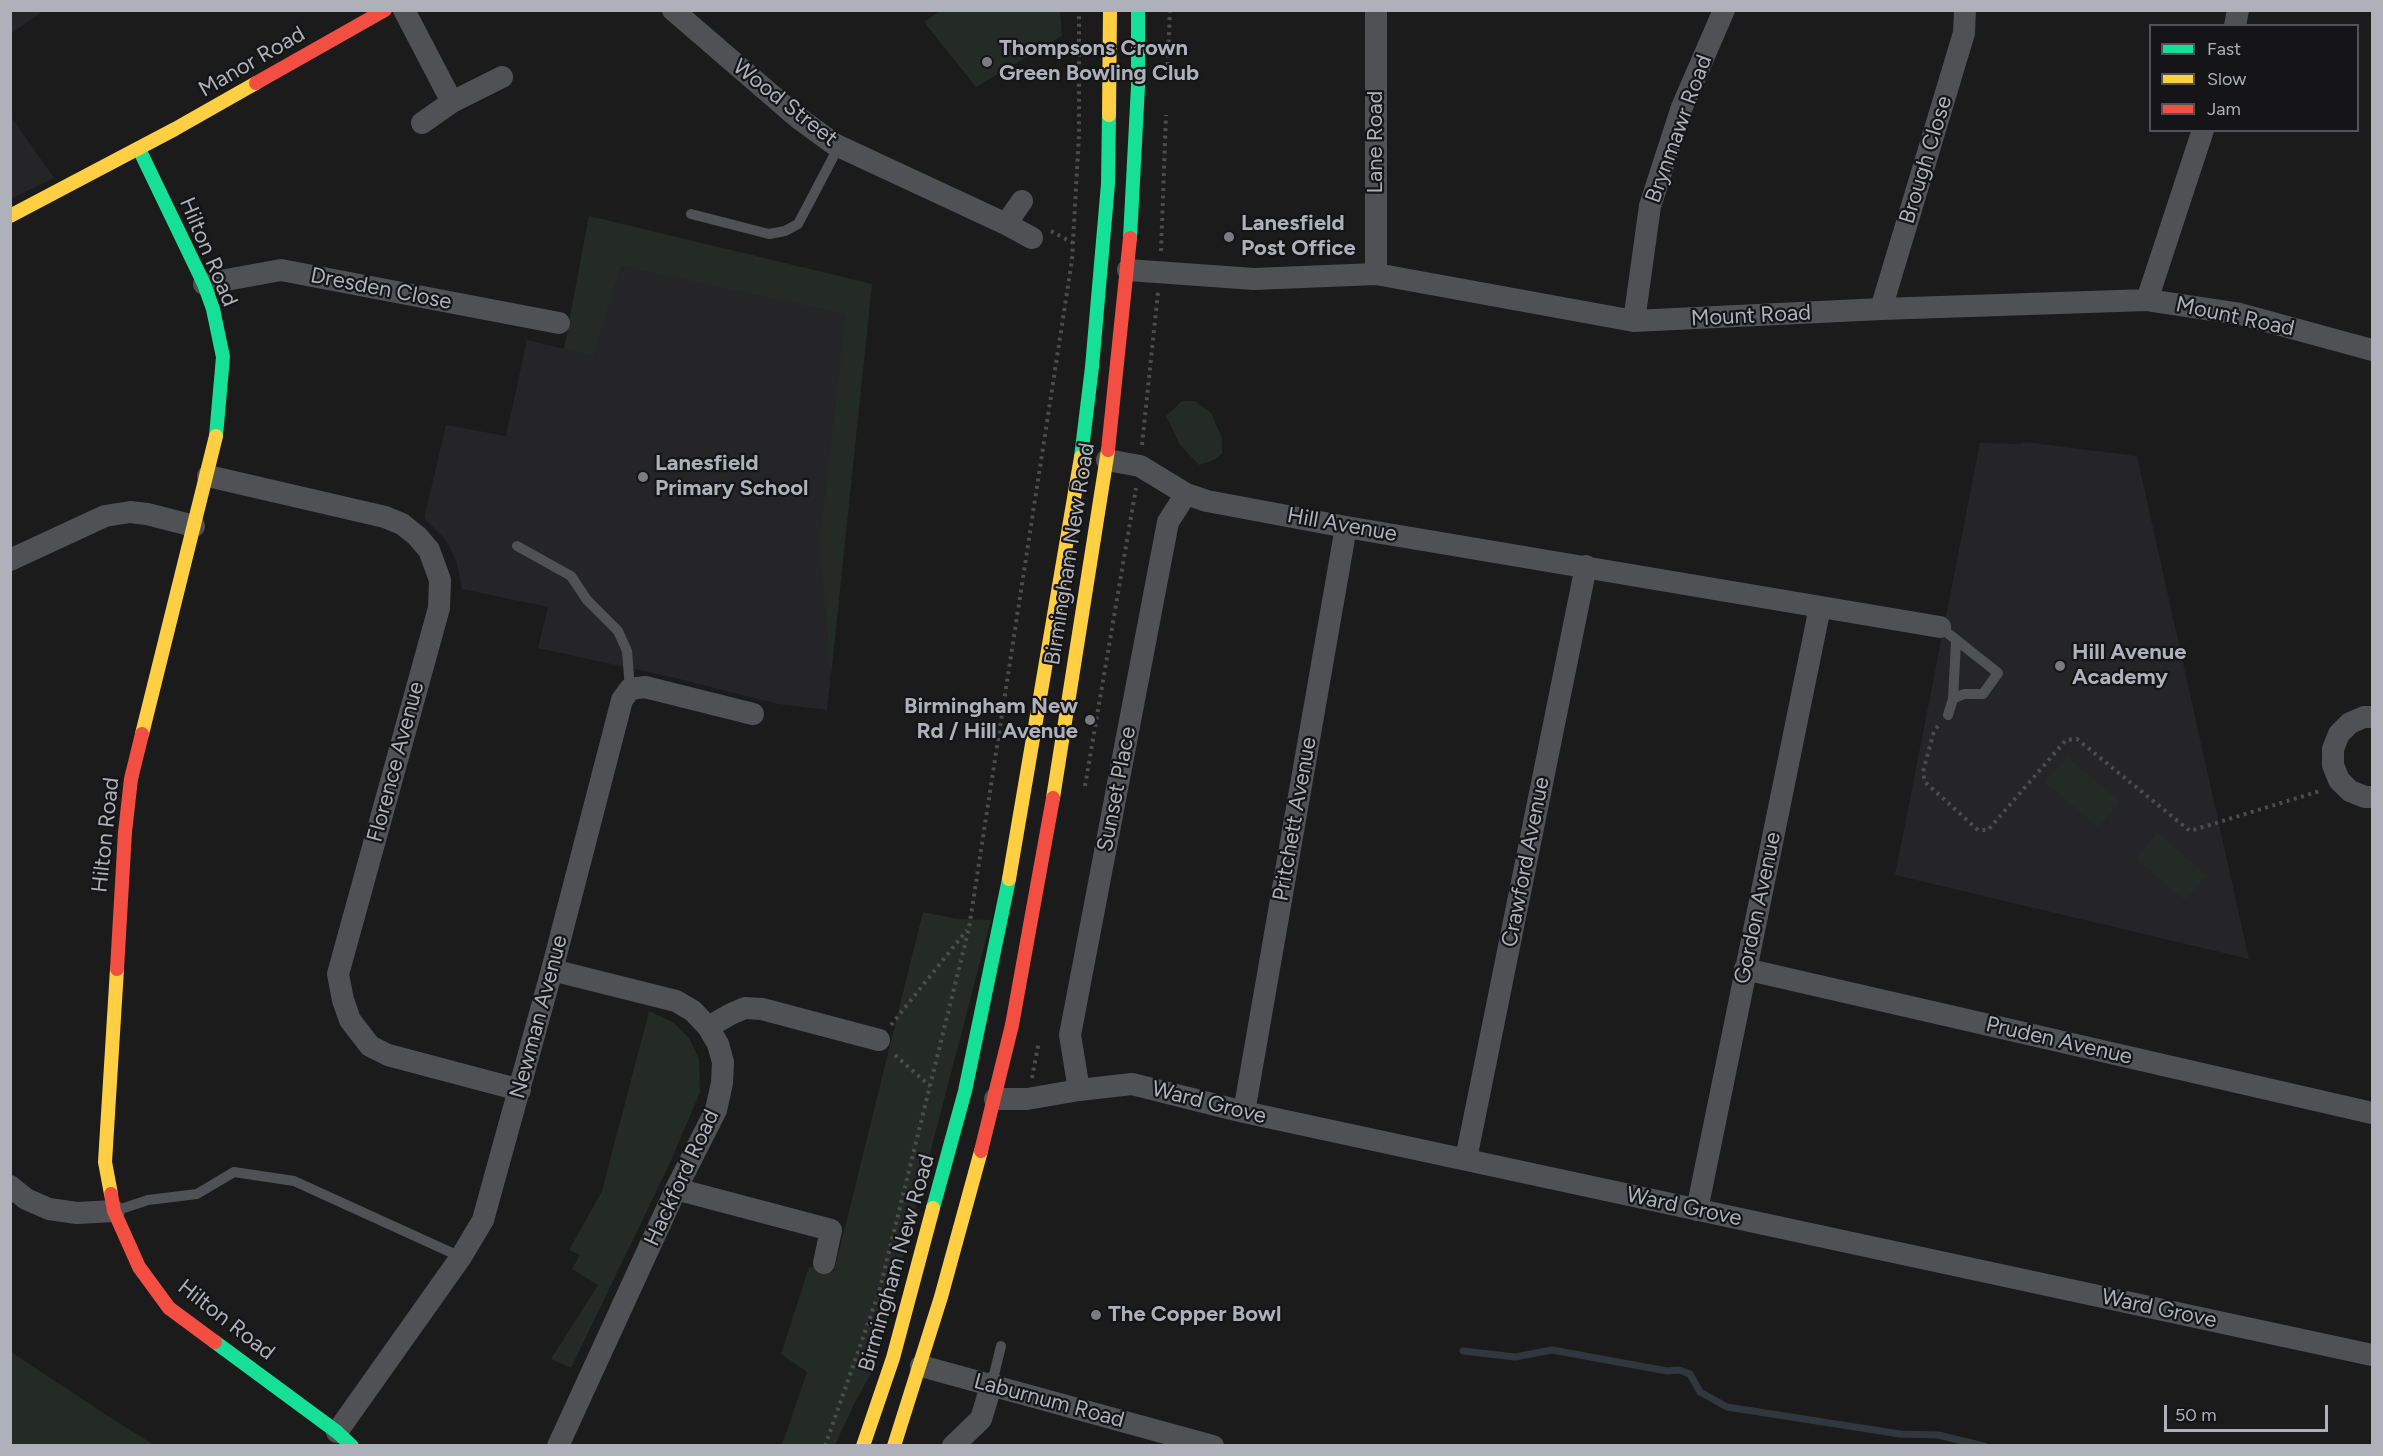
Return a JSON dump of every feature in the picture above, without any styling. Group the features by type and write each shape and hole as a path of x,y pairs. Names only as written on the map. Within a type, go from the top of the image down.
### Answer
{"main road":[{"name":"Manor Road","path":"10,216 139,149 357,17 385,10"},
{"name":"Birmingham New Road","path":"894,1446 921,1366 980,1095 1000,931 1077,480 1092,367 1108,184 1110,10"},
{"name":"Birmingham New Road","path":"863,1446 980,1095 1012,1025 1039,885 1107,460 1128,270 1138,86 1138,10"},
{"name":"Hilton Road","path":"139,149 204,284 213,309 223,357 218,428 208,476 131,779 126,822 105,1162 114,1212 139,1267 169,1308 344,1439"},
{"path":"1102,268 1128,270"},
{"path":"892,1358 921,1366"}],"street":[{"path":"404,10 452,102"},
{"name":"Wood Street","path":"673,10 796,117 839,146 1032,238"},
{"name":"Lane Road","path":"1376,10 1376,274"},
{"name":"Brynmawr Road","path":"1634,321 1650,206 1682,107 1724,10"},
{"name":"Brough Close","path":"1881,309 1964,33 1965,10"},
{"path":"422,123 452,102 502,77"},
{"path":"2146,300 2202,132"},
{"path":"1006,224 1022,201"},
{"name":"Dresden Close","path":"204,284 280,270 559,323"},
{"name":"Mount Road","path":"1128,270 1254,279 1376,274 1634,321 1881,309 2146,300 2240,314 2373,350"},
{"name":"Hill Avenue","path":"1107,460 1140,465 1186,494 1207,501 1346,527 1940,627"},
{"name":"Florence Avenue","path":"208,476 385,517 402,524 429,550 440,580 439,608 338,974 350,1020 369,1046 388,1055 520,1090"},
{"name":"Sunset Place","path":"1079,1090 1070,1035 1168,522 1186,494"},
{"path":"10,560 105,516 130,512 194,526"},
{"name":"Pritchett Avenue","path":"1244,1112 1346,527"},
{"name":"Crawford Avenue","path":"1466,1159 1586,566"},
{"name":"Gordon Avenue","path":"1697,1210 1820,607"},
{"path":"630,689 645,687 753,714"},
{"name":"Newman Avenue","path":"344,1439 483,1220 520,1090 622,700 630,689"},
{"path":"2373,717 2364,717 2350,723 2339,734 2333,749 2333,765 2339,780 2350,791 2365,797 2373,796"},
{"name":"Pruden Avenue","path":"1745,969 2373,1113"},
{"name":"Hackford Road","path":"552,970 676,1001 693,1011 708,1027 718,1044 723,1062 722,1083 716,1110 676,1190 558,1446"},
{"path":"708,1027 745,1008 762,1009 879,1040"},
{"name":"Ward Grove","path":"980,1095 1028,1099 1132,1084 1244,1112 2373,1355"},
{"path":"10,1186 26,1199 49,1209 77,1213 114,1212"},
{"path":"676,1190 831,1230 824,1263"},
{"name":"Laburnum Road","path":"921,1366 992,1383 1213,1446"},
{"path":"953,1446 981,1419 992,1383"}],"lane":[{"path":"691,214 769,234 785,231 798,224 839,146"},
{"path":"517,546 571,576 586,600 618,631 627,651 630,689"},
{"path":"1940,627 1956,642 1998,673 1983,694 1964,694 1953,699"},
{"path":"1948,715 1953,699 1956,642"},
{"path":"114,1212 148,1200 196,1194 234,1172 294,1181 461,1257"},
{"path":"992,1383 1001,1346"}],"path":[{"path":"825,1446 879,1292 969,928 1072,260 1079,134 1079,10"},
{"path":"1167,82 1170,10"},
{"path":"1160,272 1166,105"},
{"path":"1948,715 1934,730 1923,772 1925,782 1978,830 1988,830 2066,740 2077,739 2190,831 2320,791 2339,780"},
{"path":"930,1086 879,1040 969,928"}],"shaded area":[{"path":"11,10 43,10 43,11 11,34"},
{"name":"Thompsons Crown Green Bowling Club","path":"940,11 1060,11 1062,36 976,87 924,22"},
{"path":"10,115 54,178 10,199"},
{"name":"Lanesfield Primary School","path":"589,216 872,284 827,710 778,704 671,677 538,648 548,607 462,589 456,560 446,540 424,518 446,425 506,436 527,340 564,349"},
{"path":"589,216 872,284 831,676 820,542 846,314 621,266 593,356 564,349"},
{"path":"1182,401 1195,401 1211,413 1222,438 1222,454 1214,460 1199,465 1180,445 1166,416"},
{"name":"Hill Avenue Academy","path":"2025,442 2137,456 2249,959 1895,875 1980,443 2020,444"},
{"path":"2067,757 2120,802 2098,827 2045,782"},
{"path":"2157,833 2207,875 2185,900 2136,859"},
{"path":"923,912 958,919 991,920 874,1368 835,1445 782,1445 807,1372 781,1354 809,1267 834,1271"},
{"path":"649,1011 673,1022 689,1038 699,1059 700,1092 670,1163 571,1368 551,1359 598,1285 572,1269 580,1255 569,1250 602,1191"},
{"path":"11,1352 105,1414 154,1445 11,1445"}],"waterway":[{"path":"1463,1351 1515,1357 1552,1350 1667,1371 1679,1370 1690,1374 1700,1392 1727,1407 1900,1434 1938,1435 1984,1446"}],"traffic: fast":[{"path":"1130,238 1138,86 1138,10"},
{"path":"1081,457 1092,367 1108,184 1109,115"},
{"path":"139,149 204,284 213,309 223,357 216,436"},
{"path":"933,1208 965,1091 1009,879"},
{"path":"215,1342 337,1432 352,1446"}],"traffic: slow":[{"path":"1109,115 1110,10"},
{"path":"10,216 175,129 256,83"},
{"path":"142,734 216,436"},
{"path":"1053,798 1108,450"},
{"path":"1009,879 1081,457"},
{"path":"111,1194 105,1162 117,969"},
{"path":"894,1446 941,1297 981,1151"},
{"path":"863,1446 893,1358 933,1208"}],"traffic: jam":[{"path":"256,83 385,10"},
{"path":"1108,450 1130,238"},
{"path":"117,969 125,832 131,779 142,734"},
{"path":"981,1151 1012,1025 1053,798"},
{"path":"111,1194 114,1211 139,1267 169,1308 215,1342"}],"place":[{"name":"Thompsons Crown Green Bowling Club","path":"987,62"},
{"name":"Lanesfield Post Office","path":"1229,237"},
{"name":"Lanesfield Primary School","path":"643,477"},
{"name":"Hill Avenue Academy","path":"2060,666"},
{"name":"Birmingham New Rd / Hill Avenue","path":"1090,720"},
{"name":"The Copper Bowl","path":"1096,1315"}]}
